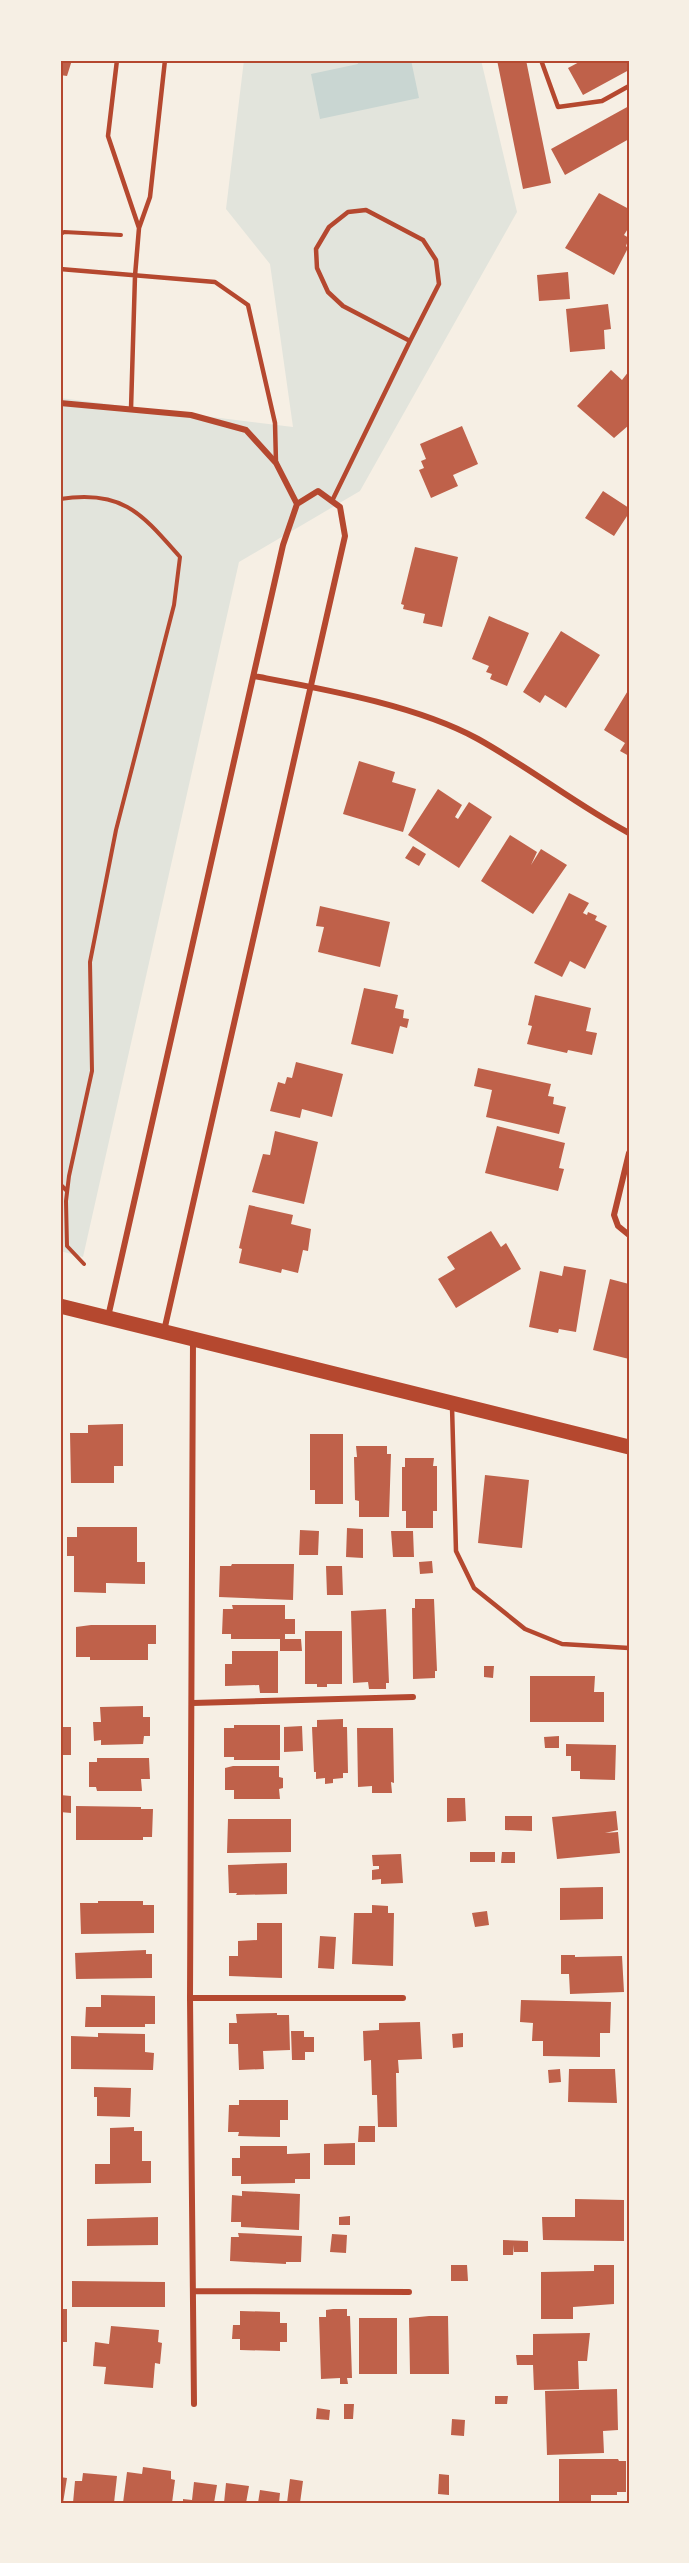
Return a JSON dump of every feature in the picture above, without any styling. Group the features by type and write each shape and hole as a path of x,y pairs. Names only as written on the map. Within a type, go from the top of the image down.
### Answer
{"main road":[{"path":"60,1306 629,1447"}],"street":[{"path":"60,404 191,415 246,430 276,463 297,504"},
{"path":"108,1317 283,545 297,504 318,491 340,507 345,536 164,1331"},
{"path":"254,676 309,687 431,719 476,738 629,833"},
{"path":"629,1153 614,1215 618,1226 629,1235"},
{"path":"193,1338 190,1998 195,2404"},
{"path":"193,1703 413,1697"},
{"path":"190,1998 402,1998"},
{"path":"193,2291 409,2292"}],"lane":[{"path":"117,60 108,136 139,228"},
{"path":"131,409 135,276 139,228 150,197 165,60"},
{"path":"541,60 558,107 602,101 629,86"},
{"path":"332,501 411,341 439,284 436,260 423,240 366,210 348,212 329,227 316,249 317,268 328,292 343,306 411,341"},
{"path":"60,269 215,282 248,305 275,423 276,463"},
{"path":"452,1403 456,1551 474,1588 525,1629 562,1644 629,1648"}],"path":[{"path":"60,235 64,232 125,235"},
{"path":"60,499 115,500 146,518 180,557 174,605 116,830 92,950 90,1002 93,1034 92,1071 67,1191 67,1246 84,1264"},
{"path":"60,1184 67,1191"}],"shaded area":[{"path":"244,60 481,60 517,212 360,491 239,562 83,1257 60,1251 60,398 293,427 270,264 226,209"},
{"path":"357,60 411,60 419,98 320,119 311,74 358,64"}],"building":[{"path":"60,60 72,60 67,76 60,75"},
{"path":"497,60 526,60 551,183 523,189"},
{"path":"583,60 629,60 629,70 583,95 568,68"},
{"path":"629,106 629,139 565,175 551,149"},
{"path":"599,193 629,209 629,227 624,235 629,238 626,246 628,248 614,275 565,248"},
{"path":"568,272 570,299 539,301 537,275"},
{"path":"608,304 611,329 604,330 605,349 570,352 566,309"},
{"path":"611,370 622,380 629,371 629,425 614,438 577,406"},
{"path":"462,426 478,464 453,475 458,486 431,498 419,470 424,468 421,461 426,459 420,444"},
{"path":"603,491 629,508 629,513 614,536 585,518"},
{"path":"415,547 458,557 442,627 423,623 425,614 403,609 404,605 401,604"},
{"path":"489,616 529,633 507,686 490,679 492,674 486,672 489,666 472,659"},
{"path":"561,631 600,655 566,708 545,695 540,703 523,692"},
{"path":"629,689 629,756 620,751 625,743 604,730"},
{"path":"359,761 395,772 392,782 416,789 403,832 343,814"},
{"path":"438,789 462,805 455,817 458,819 469,802 492,817 459,868 408,835"},
{"path":"510,835 537,852 531,865 541,849 567,865 533,914 481,881"},
{"path":"413,846 426,854 419,866 405,858"},
{"path":"569,893 589,903 583,913 587,915 588,912 597,916 595,920 607,926 585,969 570,961 562,977 534,963"},
{"path":"320,906 390,922 380,967 318,952 324,927 316,926"},
{"path":"364,988 398,995 395,1008 404,1010 403,1018 409,1019 407,1028 400,1026 393,1054 351,1044"},
{"path":"535,995 591,1008 586,1031 597,1033 592,1055 568,1050 567,1053 527,1044 532,1026 528,1025"},
{"path":"296,1062 343,1074 332,1117 302,1109 300,1118 270,1111 278,1082 285,1084 287,1077 292,1078"},
{"path":"478,1068 551,1084 548,1096 554,1097 553,1104 566,1107 559,1134 486,1117 492,1090 474,1086"},
{"path":"497,1126 565,1143 559,1168 564,1169 558,1191 485,1173"},
{"path":"275,1131 318,1142 304,1204 252,1192 263,1154 270,1155"},
{"path":"249,1205 293,1215 291,1224 311,1229 308,1251 303,1250 298,1273 282,1269 281,1273 239,1263 242,1249 239,1248"},
{"path":"491,1231 501,1247 506,1243 521,1269 456,1308 438,1279 455,1269 447,1257"},
{"path":"564,1266 586,1270 576,1332 559,1329 558,1333 529,1327 540,1271 562,1276"},
{"path":"610,1279 629,1284 627,1293 629,1294 629,1359 593,1350"},
{"path":"123,1424 123,1466 114,1466 114,1483 71,1483 70,1433 88,1433 88,1425"},
{"path":"310,1434 343,1434 343,1504 315,1504 315,1490 310,1490"},
{"path":"356,1446 387,1446 387,1454 391,1454 389,1517 359,1517 359,1501 355,1500"},
{"path":"405,1458 434,1458 433,1466 437,1466 437,1511 433,1511 433,1528 406,1528 406,1511 402,1511 402,1467 405,1467"},
{"path":"485,1475 529,1480 522,1548 478,1543"},
{"path":"77,1527 137,1527 137,1562 145,1562 145,1584 106,1583 106,1593 74,1592 74,1556 67,1556 67,1537 77,1537"},
{"path":"347,1528 363,1529 363,1558 346,1557"},
{"path":"300,1530 319,1531 318,1555 299,1555"},
{"path":"391,1531 413,1531 414,1557 393,1557"},
{"path":"432,1561 433,1573 420,1574 419,1562"},
{"path":"232,1564 294,1564 293,1600 219,1597 220,1566 231,1566"},
{"path":"326,1566 342,1566 343,1595 327,1595"},
{"path":"415,1599 434,1599 437,1671 435,1671 435,1678 413,1679 412,1608 415,1608"},
{"path":"232,1605 285,1605 285,1619 295,1619 295,1634 285,1634 285,1639 301,1639 302,1651 280,1651 280,1639 231,1639 231,1634 222,1634 223,1609 233,1609"},
{"path":"386,1609 389,1683 386,1683 386,1689 369,1689 368,1682 353,1683 351,1611"},
{"path":"156,1625 156,1644 148,1644 148,1660 90,1660 90,1657 76,1657 76,1627"},
{"path":"305,1631 342,1631 342,1684 317,1687 317,1684 305,1684"},
{"path":"232,1651 278,1651 278,1693 260,1693 259,1685 225,1686 225,1664 232,1664"},
{"path":"484,1666 494,1666 493,1678 484,1677"},
{"path":"530,1676 595,1676 594,1692 604,1692 604,1722 530,1722"},
{"path":"143,1706 143,1717 150,1717 150,1736 144,1736 143,1744 101,1745 101,1740 94,1741 93,1722 101,1722 100,1707"},
{"path":"343,1719 343,1727 347,1727 348,1773 343,1773 343,1778 333,1779 333,1783 325,1784 325,1778 316,1779 316,1772 314,1772 312,1727 317,1727 317,1720"},
{"path":"234,1725 280,1725 280,1760 234,1760 234,1757 224,1757 224,1728 234,1728"},
{"path":"302,1726 303,1751 284,1752 284,1727"},
{"path":"60,1727 71,1727 71,1755 60,1755"},
{"path":"357,1728 393,1728 394,1783 391,1782 392,1793 372,1793 372,1786 358,1787"},
{"path":"559,1736 559,1748 545,1748 544,1737"},
{"path":"566,1744 616,1745 615,1780 580,1779 580,1771 571,1771 571,1756 566,1756"},
{"path":"97,1758 149,1758 150,1779 141,1779 142,1791 97,1791 96,1787 89,1787 89,1762 97,1762"},
{"path":"279,1766 279,1777 283,1778 283,1788 279,1789 280,1799 234,1799 234,1790 225,1790 225,1768"},
{"path":"60,1795 71,1796 71,1813 60,1812"},
{"path":"447,1798 465,1798 466,1821 447,1822"},
{"path":"76,1806 153,1809 152,1837 143,1837 143,1840 76,1840"},
{"path":"616,1811 618,1830 605,1833 618,1832 620,1853 557,1859 552,1817"},
{"path":"505,1816 532,1816 532,1831 505,1830"},
{"path":"228,1819 291,1819 291,1852 227,1853"},
{"path":"470,1852 495,1852 495,1862 470,1862"},
{"path":"502,1852 515,1852 515,1863 501,1863"},
{"path":"401,1854 403,1883 381,1884 381,1879 372,1880 372,1870 379,1869 379,1866 373,1866 372,1855"},
{"path":"287,1863 287,1894 236,1895 237,1893 229,1893 228,1865"},
{"path":"603,1887 603,1919 560,1920 560,1888"},
{"path":"98,1901 143,1901 143,1905 154,1905 154,1933 81,1934 80,1903 98,1903"},
{"path":"372,1905 388,1906 388,1913 394,1913 393,1966 352,1964 354,1913 372,1913"},
{"path":"487,1911 489,1925 475,1927 472,1913"},
{"path":"257,1923 282,1923 282,1978 229,1976 229,1956 238,1956 238,1941 257,1940"},
{"path":"320,1936 336,1937 334,1969 318,1968"},
{"path":"146,1950 146,1954 152,1954 152,1978 76,1979 75,1953"},
{"path":"561,1955 622,1956 624,1992 570,1994 569,1974 561,1974"},
{"path":"101,1995 155,1996 155,2024 145,2024 145,2027 85,2027 86,2007 101,2007"},
{"path":"521,2000 611,2002 610,2033 600,2033 600,2057 543,2056 543,2041 532,2041 533,2023 520,2022"},
{"path":"277,2013 277,2015 289,2015 290,2050 263,2051 264,2069 239,2070 238,2044 229,2044 229,2023 237,2023 236,2014"},
{"path":"420,2022 422,2059 398,2060 399,2073 396,2073 397,2127 378,2127 377,2095 372,2095 371,2060 364,2061 363,2031 379,2030 379,2023"},
{"path":"291,2031 304,2031 304,2037 314,2037 314,2052 305,2052 305,2060 292,2060"},
{"path":"98,2033 145,2034 145,2052 154,2053 153,2070 71,2069 71,2036 98,2037"},
{"path":"463,2033 463,2047 453,2048 452,2034"},
{"path":"560,2069 561,2082 549,2083 548,2070"},
{"path":"569,2069 615,2069 617,2103 568,2102"},
{"path":"94,2087 131,2088 130,2117 97,2116 97,2097 94,2097"},
{"path":"239,2100 288,2100 288,2120 280,2120 280,2137 238,2136 239,2132 228,2132 229,2105 239,2105"},
{"path":"359,2126 375,2126 375,2142 358,2142"},
{"path":"134,2127 134,2131 142,2131 142,2161 151,2161 151,2183 95,2184 95,2164 110,2164 110,2128"},
{"path":"355,2143 355,2165 324,2165 324,2144"},
{"path":"240,2146 287,2146 287,2154 310,2153 310,2179 295,2179 295,2183 241,2184 241,2176 232,2176 232,2158 240,2158"},
{"path":"242,2191 300,2194 299,2230 241,2227 241,2222 231,2222 232,2195 242,2196"},
{"path":"575,2199 624,2200 624,2241 543,2240 542,2217 575,2217"},
{"path":"350,2216 350,2225 339,2225 339,2217"},
{"path":"158,2217 158,2245 87,2246 87,2219"},
{"path":"238,2233 302,2236 301,2262 286,2262 286,2264 230,2261 231,2237 239,2237"},
{"path":"332,2234 347,2235 346,2253 330,2252"},
{"path":"503,2240 528,2241 528,2252 514,2252 514,2245 513,2255 503,2255"},
{"path":"451,2265 467,2265 468,2281 451,2281"},
{"path":"594,2265 614,2265 614,2304 573,2307 573,2319 541,2319 541,2272 594,2271"},
{"path":"72,2281 165,2282 165,2307 72,2307"},
{"path":"60,2309 67,2309 67,2342 60,2342"},
{"path":"347,2309 347,2316 350,2316 352,2378 347,2378 348,2384 340,2384 340,2378 321,2379 319,2317 326,2317 326,2310"},
{"path":"240,2311 280,2312 280,2323 287,2323 287,2342 280,2342 280,2351 240,2350 240,2339 232,2339 233,2325 240,2325"},
{"path":"448,2316 449,2374 410,2374 409,2318"},
{"path":"359,2318 397,2318 397,2374 359,2374"},
{"path":"111,2326 159,2330 158,2342 162,2343 160,2364 155,2363 153,2388 104,2384 106,2367 93,2366 95,2342 109,2344"},
{"path":"590,2333 587,2361 578,2361 579,2389 534,2390 533,2365 517,2365 516,2355 533,2355 533,2334"},
{"path":"617,2389 618,2430 603,2431 604,2453 547,2455 545,2391"},
{"path":"495,2396 508,2396 507,2404 495,2404"},
{"path":"344,2404 354,2404 353,2419 344,2419"},
{"path":"317,2408 330,2410 329,2420 316,2419"},
{"path":"452,2419 465,2420 464,2436 451,2435"},
{"path":"559,2459 626,2461 626,2492 617,2492 617,2495 591,2495 591,2503 559,2503"},
{"path":"143,2467 171,2471 171,2479 175,2480 172,2503 123,2503 127,2472 142,2474"},
{"path":"83,2473 117,2476 114,2503 73,2503 75,2481 82,2481"},
{"path":"439,2474 449,2475 449,2495 438,2494"},
{"path":"60,2477 67,2478 63,2503 60,2503"},
{"path":"290,2479 303,2481 300,2503 287,2503"},
{"path":"194,2482 217,2485 214,2503 183,2503 183,2499 192,2500"},
{"path":"226,2483 249,2486 246,2503 224,2503"},
{"path":"260,2490 280,2493 279,2503 258,2503"}]}
